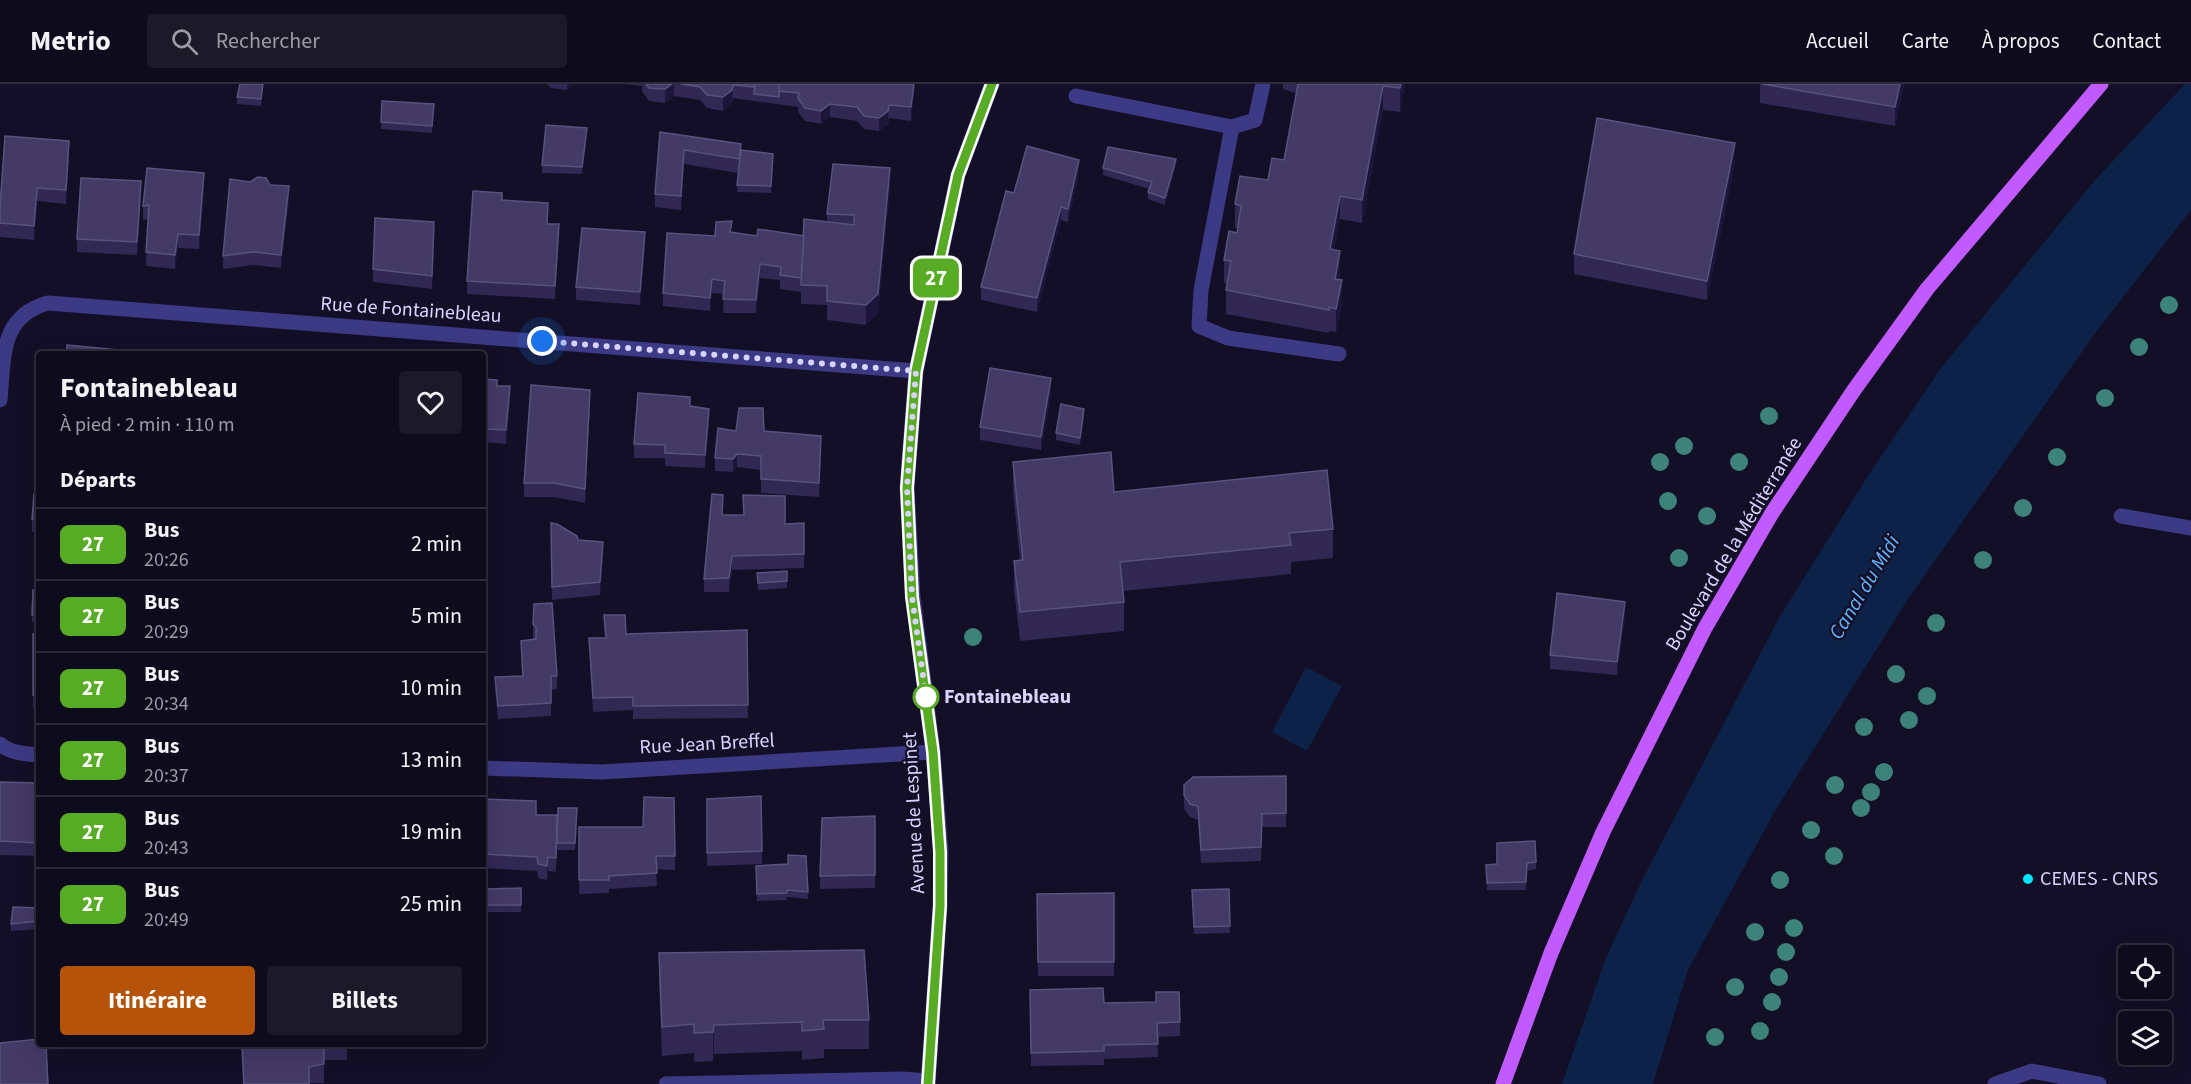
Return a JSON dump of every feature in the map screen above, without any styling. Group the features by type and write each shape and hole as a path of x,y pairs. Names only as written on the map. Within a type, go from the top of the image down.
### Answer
{"main road":[{"name":"Boulevard de la Méditerranée","path":"1503,1084 1551,953 1603,832 1705,628 1772,513 1854,390 1928,290 2101,84"}],"street":[{"name":"Avenue de Lespinet","path":"928,1082 940,906 940,852 933,752 912,597 907,488 916,371 958,175 992,84"},
{"path":"1076,96 1232,128 1255,120 1263,84"},
{"path":"1232,128 1201,290 1199,326 1228,338 1339,354"},
{"name":"Rue de Fontainebleau","path":"0,400 7,333 16,319 32,307 48,303 916,371"},
{"path":"2121,516 2191,528"},
{"path":"0,744 5,748 25,754 36,755"},
{"name":"Rue Jean Breffel","path":"486,768 602,772 933,752"},
{"path":"1995,1084 2032,1071 2099,1084"},
{"path":"666,1084 902,1079 928,1082"}],"water":[{"name":"Canal du Midi","path":"2185,84 2191,84 2191,210 2099,328 1908,599 1775,811 1688,970 1653,1084 1562,1084 1605,960 1642,880 1780,616 1871,471 1941,368 2096,179"},
{"path":"1306,667 1342,686 1307,751 1272,732"}],"building":[{"path":"240,84 263,84 261,99 237,97"},
{"path":"646,84 672,84 665,89 649,88"},
{"path":"681,84 754,84 754,87 733,85 732,90 723,97 707,95 700,87"},
{"path":"755,84 779,84 779,97 754,94"},
{"path":"779,84 914,84 911,107 889,105 888,111 879,118 864,116 857,107 830,104 821,111 805,108 798,98 799,93 779,91"},
{"path":"1298,84 1401,84 1400,88 1383,86 1362,200 1340,196 1330,249 1340,251 1335,279 1342,280 1336,309 1329,307 1329,310 1226,290 1231,261 1224,260 1229,231 1237,233 1241,206 1235,204 1240,176 1268,180 1272,158 1284,160"},
{"path":"1762,84 1900,84 1895,107"},
{"path":"382,101 434,104 432,126 381,122"},
{"path":"1597,118 1735,143 1707,281 1574,254"},
{"path":"546,125 587,128 582,167 542,165"},
{"path":"660,132 741,144 739,159 684,150 681,196 655,194"},
{"path":"5,136 69,141 66,190 37,188 34,226 0,223"},
{"path":"1027,146 1079,160 1068,209 1061,207 1037,298 981,287 1006,191 1014,193"},
{"path":"1108,147 1176,159 1165,198 1148,192 1152,182 1103,168"},
{"path":"741,150 773,154 771,186 737,185"},
{"path":"833,164 890,168 878,294 866,305 827,301 827,286 801,285 804,219 854,225 854,215 827,214"},
{"path":"147,168 204,173 199,235 178,234 175,255 146,252 149,205 143,206"},
{"path":"258,177 266,178 270,185 289,186 281,255 253,252 223,256 230,179 250,182"},
{"path":"81,178 141,181 137,242 77,239"},
{"path":"473,191 502,193 502,200 548,203 547,224 559,224 555,286 467,281"},
{"path":"375,218 434,222 432,276 373,269"},
{"path":"732,221 730,232 757,236 758,229 804,236 801,278 780,275 781,267 760,264 756,300 723,299 725,281 712,279 710,298 663,293 667,233 715,236 716,222"},
{"path":"582,228 645,232 640,292 576,287"},
{"path":"67,345 129,351 66,351"},
{"path":"990,368 1051,378 1041,437 980,427"},
{"path":"486,379 497,380 497,386 510,386 506,430 486,429"},
{"path":"531,385 590,390 585,489 554,483 524,483"},
{"path":"638,393 690,397 690,406 709,409 705,455 665,453 665,445 634,444"},
{"path":"1061,404 1084,409 1080,438 1056,433"},
{"path":"739,408 763,408 764,431 821,436 819,483 761,479 761,456 737,454 733,459 715,458 718,428 736,431"},
{"path":"1111,452 1114,492 1327,470 1333,529 1289,533 1291,545 1120,562 1124,602 1020,612 1014,561 1023,560 1013,462"},
{"path":"34,494 36,494 36,519 32,519"},
{"path":"712,494 723,495 722,515 744,515 743,495 785,496 785,524 804,523 804,554 732,556 729,578 704,579"},
{"path":"551,523 577,536 578,540 603,542 600,582 552,587"},
{"path":"787,571 787,581 758,583 757,573"},
{"path":"33,590 36,590 36,615 32,615"},
{"path":"1557,593 1625,602 1617,662 1550,655"},
{"path":"552,603 557,676 551,676 551,703 498,706 495,677 523,676 521,641 536,639 536,627 533,624 534,604"},
{"path":"604,615 625,615 626,634 747,630 748,705 633,706 633,697 593,698 589,638 606,638"},
{"path":"33,634 36,634 36,695 33,695"},
{"path":"1286,776 1286,813 1262,814 1261,847 1201,850 1198,806 1190,804 1184,795 1184,785 1193,777"},
{"path":"0,782 36,783 36,843 0,841"},
{"path":"761,796 762,851 707,853 707,799"},
{"path":"644,797 674,798 675,856 656,856 657,873 609,876 609,880 579,880 579,827 643,827"},
{"path":"486,799 536,801 536,815 557,815 556,858 548,857 547,866 538,864 537,857 486,854"},
{"path":"558,808 577,808 575,843 557,843"},
{"path":"875,816 875,875 820,876 822,818"},
{"path":"1535,841 1536,862 1527,863 1526,882 1487,883 1486,865 1497,864 1497,843"},
{"path":"788,855 806,856 808,892 787,890 787,893 757,894 756,866 788,864"},
{"path":"521,888 521,905 486,905 487,889"},
{"path":"1229,889 1230,926 1194,927 1192,890"},
{"path":"1114,893 1114,962 1038,962 1037,894"},
{"path":"13,907 36,908 36,921 11,924"},
{"path":"864,950 869,1020 823,1020 824,1029 802,1031 802,1022 714,1025 713,1032 694,1033 694,1024 662,1027 659,953"},
{"path":"1103,988 1104,1003 1156,1002 1156,992 1179,992 1180,1022 1157,1023 1158,1044 1104,1045 1104,1051 1031,1053 1030,990"},
{"path":"36,1039 36,1047 46,1047 48,1084 0,1084 0,1043"},
{"path":"242,1047 324,1047 324,1064 309,1067 309,1084 244,1084"}],"bus line":[{"name":"27","path":"928,1084 940,906 940,852 933,752 912,597 907,488 916,371 958,175 992,84"}],"place":[{"name":"Fontainebleau","path":"926,697"},
{"name":"CEMES - CNRS","path":"2028,879"}],"route":[{"path":"542,341 916,371 907,488 912,597 926,697"}]}
